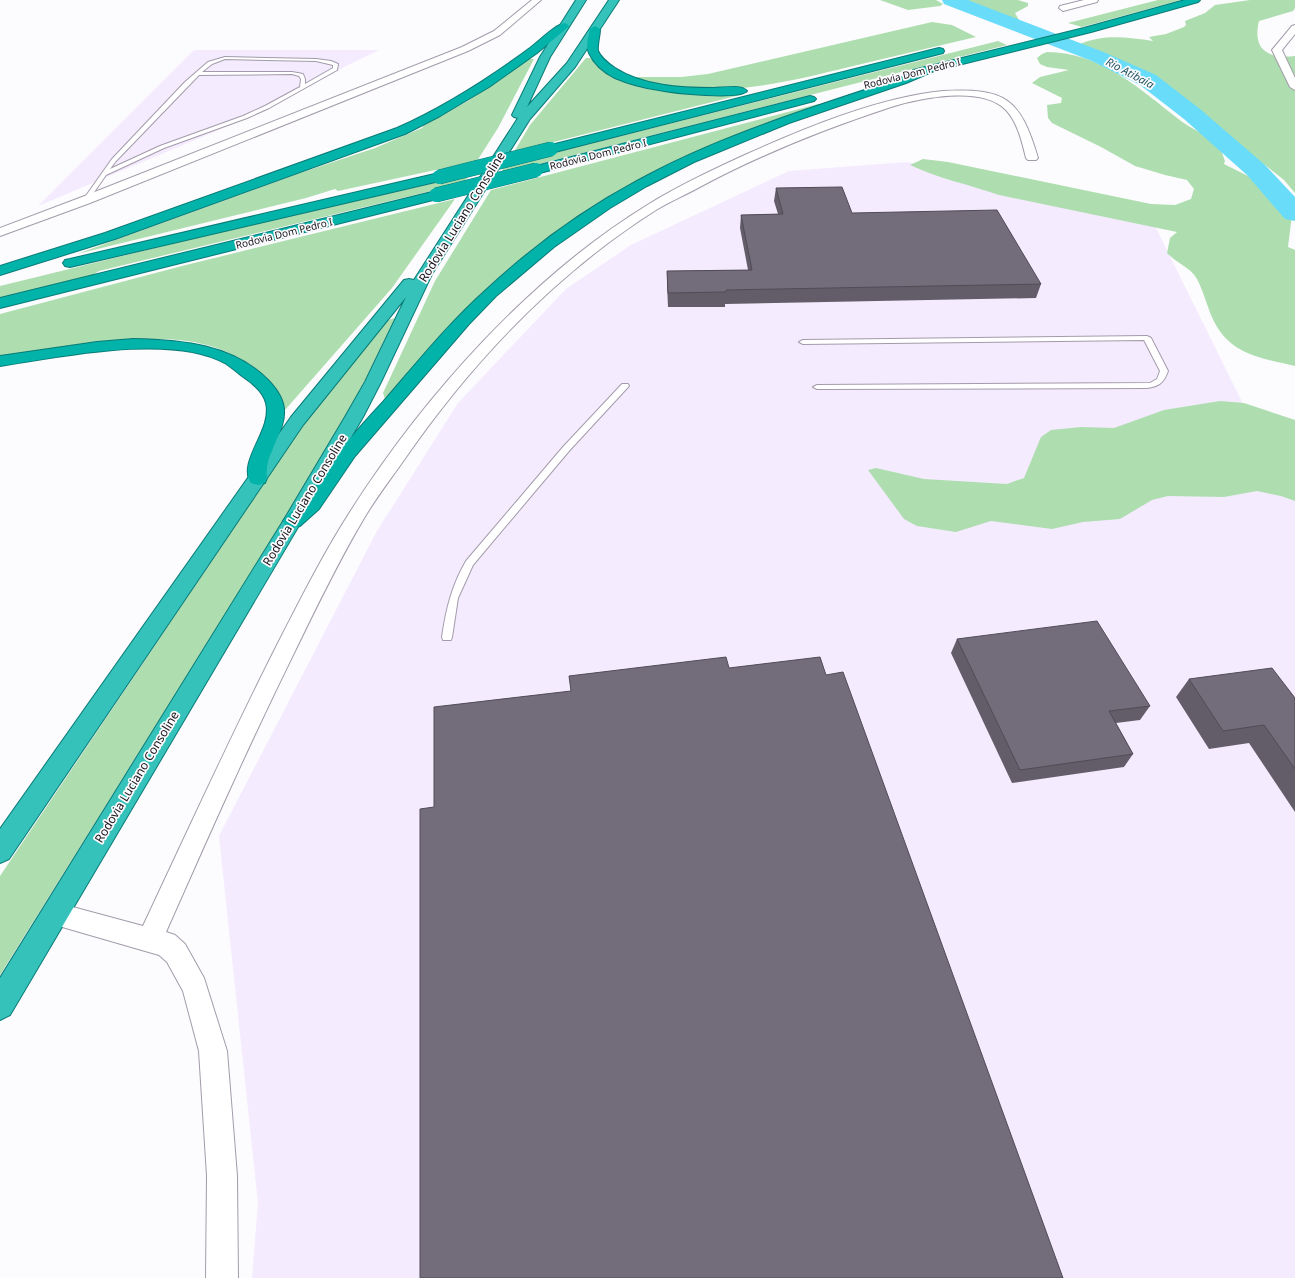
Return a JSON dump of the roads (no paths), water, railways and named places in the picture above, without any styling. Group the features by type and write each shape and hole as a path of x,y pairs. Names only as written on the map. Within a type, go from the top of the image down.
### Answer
{"highway":[{"name":"Rodovia Luciano Consoline","path":"0,851 297,421 410,282 508,132 545,57 581,0"},
{"name":"Rodovia Luciano Consoline","path":"0,1005 293,521 373,382 425,274 525,117 571,65 614,0"},
{"name":"Rodovia Dom Pedro I","path":"0,303 536,170 825,95 1087,30 1195,0"},
{"path":"0,271 110,236 401,131 426,120 469,96 535,50 564,26"},
{"path":"595,29 594,52 602,64 621,76 643,83 674,90 715,92 749,90 809,83"},
{"name":"Rodovia Dom Pedro I","path":"0,280 439,177 948,49"},
{"path":"293,521 312,504 354,446 463,321 491,293 549,244 605,205 648,180 690,159 779,124 902,81 932,68"},
{"path":"0,361 87,349 148,344 174,344 218,354 248,370 267,390 275,403 275,416 271,435 262,453 256,471 258,479"}],"street":[{"path":"0,232 86,200 465,49 497,33 537,0"},
{"path":"1063,8 1094,0"},
{"path":"1295,28 1277,50 1295,87"},
{"path":"150,939 223,777 301,616 358,514 403,448 445,393 504,327 568,268 600,243 651,208 725,168 771,146 908,98 951,92 985,96 1002,102 1009,106 1021,124 1032,158"},
{"path":"54,914 166,944 176,953 195,987 213,1052 222,1176 222,1278"}],"lane":[{"path":"86,200 114,160 196,74 213,62 225,58 316,60 336,64 335,69 267,107 245,117 162,147 105,174"},
{"path":"196,74 292,73 301,75 303,79 302,87"},
{"path":"803,342 1147,338 1164,371 1160,382 1155,385 1146,386 818,387"},
{"path":"447,637 451,602 458,582 469,563 566,449 625,386"}],"waterway":[{"name":"Rio Atibaia","path":"951,0 1099,57 1148,80 1192,114 1256,170 1295,213"}]}
